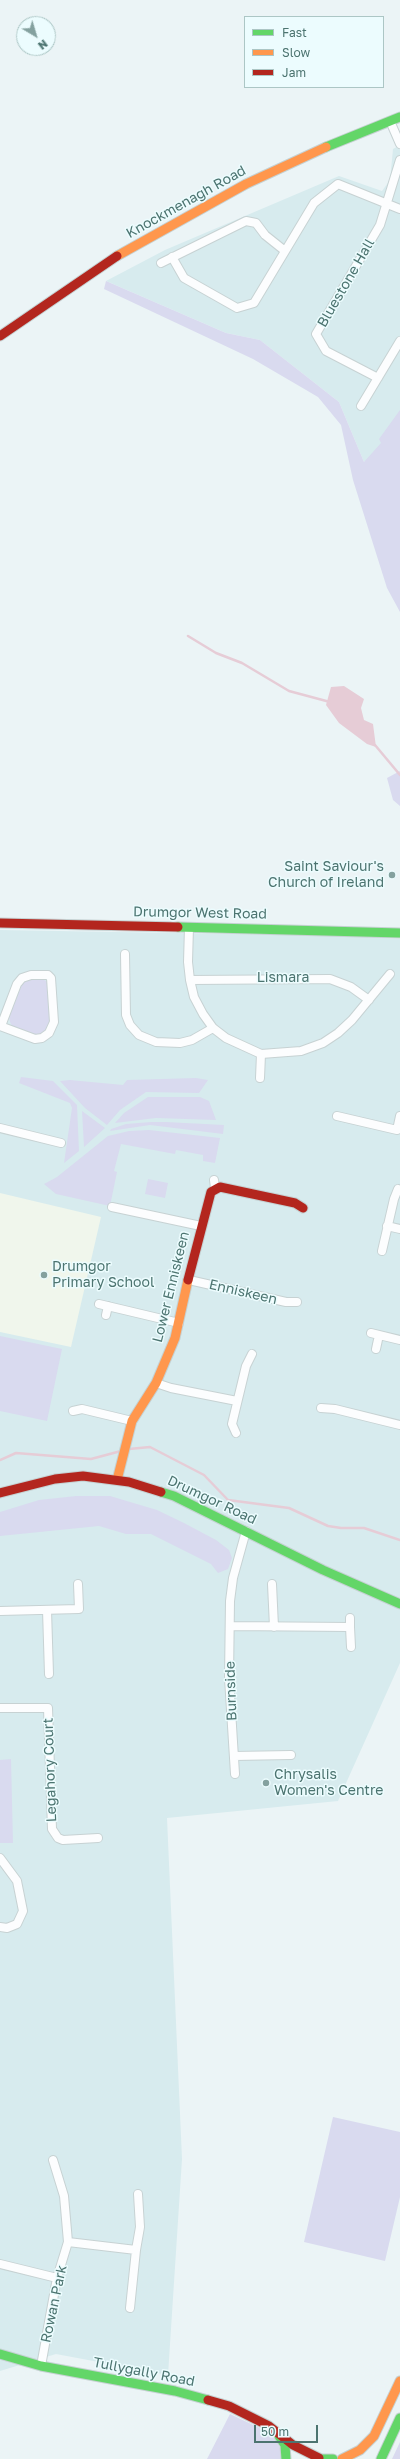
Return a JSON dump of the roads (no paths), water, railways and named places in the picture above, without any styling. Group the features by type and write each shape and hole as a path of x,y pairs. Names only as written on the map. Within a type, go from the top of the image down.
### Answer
{"main road":[{"name":"Knockmenagh Road","path":"0,336 110,260 246,184 316,151 400,117"},
{"name":"Drumgor West Road","path":"0,923 378,931 400,933"},
{"name":"Lower Enniskeen","path":"117,1480 132,1421 156,1383 179,1323 208,1196 214,1184 220,1187 295,1203 303,1208"},
{"name":"Drumgor Road","path":"0,1494 55,1479 83,1476 117,1480 174,1496 323,1570 400,1604"},
{"name":"Tullygally Road","path":"0,2354 41,2366 175,2391 229,2406 277,2432 293,2445 318,2459"},
{"path":"342,2459 360,2450 374,2436 400,2381"},
{"path":"381,2459 400,2418"},
{"path":"277,2432 285,2445 286,2459"},
{"path":"318,2459 333,2459"}],"street":[{"path":"390,121 400,144"},
{"name":"Bluestone Hall","path":"378,378 326,351 316,334 380,225 388,204 400,160"},
{"path":"172,257 184,278 237,308 254,303 314,202 338,184 400,209"},
{"path":"162,263 246,221 256,223 265,235 285,251"},
{"path":"361,406 400,342"},
{"path":"189,927 188,962 190,980 197,1004 213,1028 239,1045 261,1054 302,1051 323,1043 338,1033 369,1000 390,974"},
{"path":"125,954 126,1015 130,1025 139,1035 156,1042 180,1043 192,1040 213,1028"},
{"path":"37,975 48,975 51,978 54,1022 49,1033 42,1038 36,1039 1,1026 17,984 22,978 37,975"},
{"name":"Lismara","path":"190,980 330,979 351,986 369,1000"},
{"path":"260,1078 261,1054"},
{"path":"337,1116 399,1130 400,1116"},
{"path":"0,1128 61,1143"},
{"path":"382,1251 394,1198 398,1189"},
{"path":"112,1207 201,1226"},
{"path":"387,1226 400,1229"},
{"name":"Enniskeen","path":"189,1280 286,1302 297,1302"},
{"path":"99,1304 179,1323"},
{"path":"106,1315 108,1306"},
{"path":"371,1333 400,1340"},
{"path":"376,1348 379,1335"},
{"path":"236,1433 232,1424 246,1366 252,1354"},
{"path":"156,1383 171,1388 237,1401"},
{"path":"322,1408 335,1409 400,1425"},
{"path":"73,1411 82,1409 132,1421"},
{"name":"Burnside","path":"235,1774 229,1678 230,1626 233,1578 246,1531"},
{"path":"0,1611 79,1609 78,1584"},
{"path":"272,1584 274,1627"},
{"path":"47,1610 49,1674"},
{"path":"350,1618 351,1647"},
{"path":"230,1626 350,1627"},
{"name":"Legahory Court","path":"0,1708 48,1708 52,1829 58,1838 62,1840 98,1838"},
{"path":"234,1756 291,1755"},
{"path":"0,1858 17,1882 23,1911 17,1924 7,1928 0,1928"},
{"name":"Rowan Park","path":"41,2366 57,2278 68,2242 64,2196 53,2160"},
{"path":"130,2308 140,2227 138,2194"},
{"path":"68,2242 136,2250"},
{"path":"0,2264 57,2278"}],"waterway":[{"path":"188,636 216,653 242,663 289,691 330,702"},
{"path":"375,745 400,775"},
{"path":"129,1449 150,1447 204,1475 228,1500 289,1508 328,1526 341,1528 364,1528 400,1540"},
{"path":"0,1460 16,1453 91,1459 121,1451"}],"place":[{"name":"Saint Saviour's Church of Ireland","path":"392,875"},
{"name":"Drumgor Primary School","path":"44,1275"},
{"name":"Chrysalis Women's Centre","path":"266,1783"}]}
